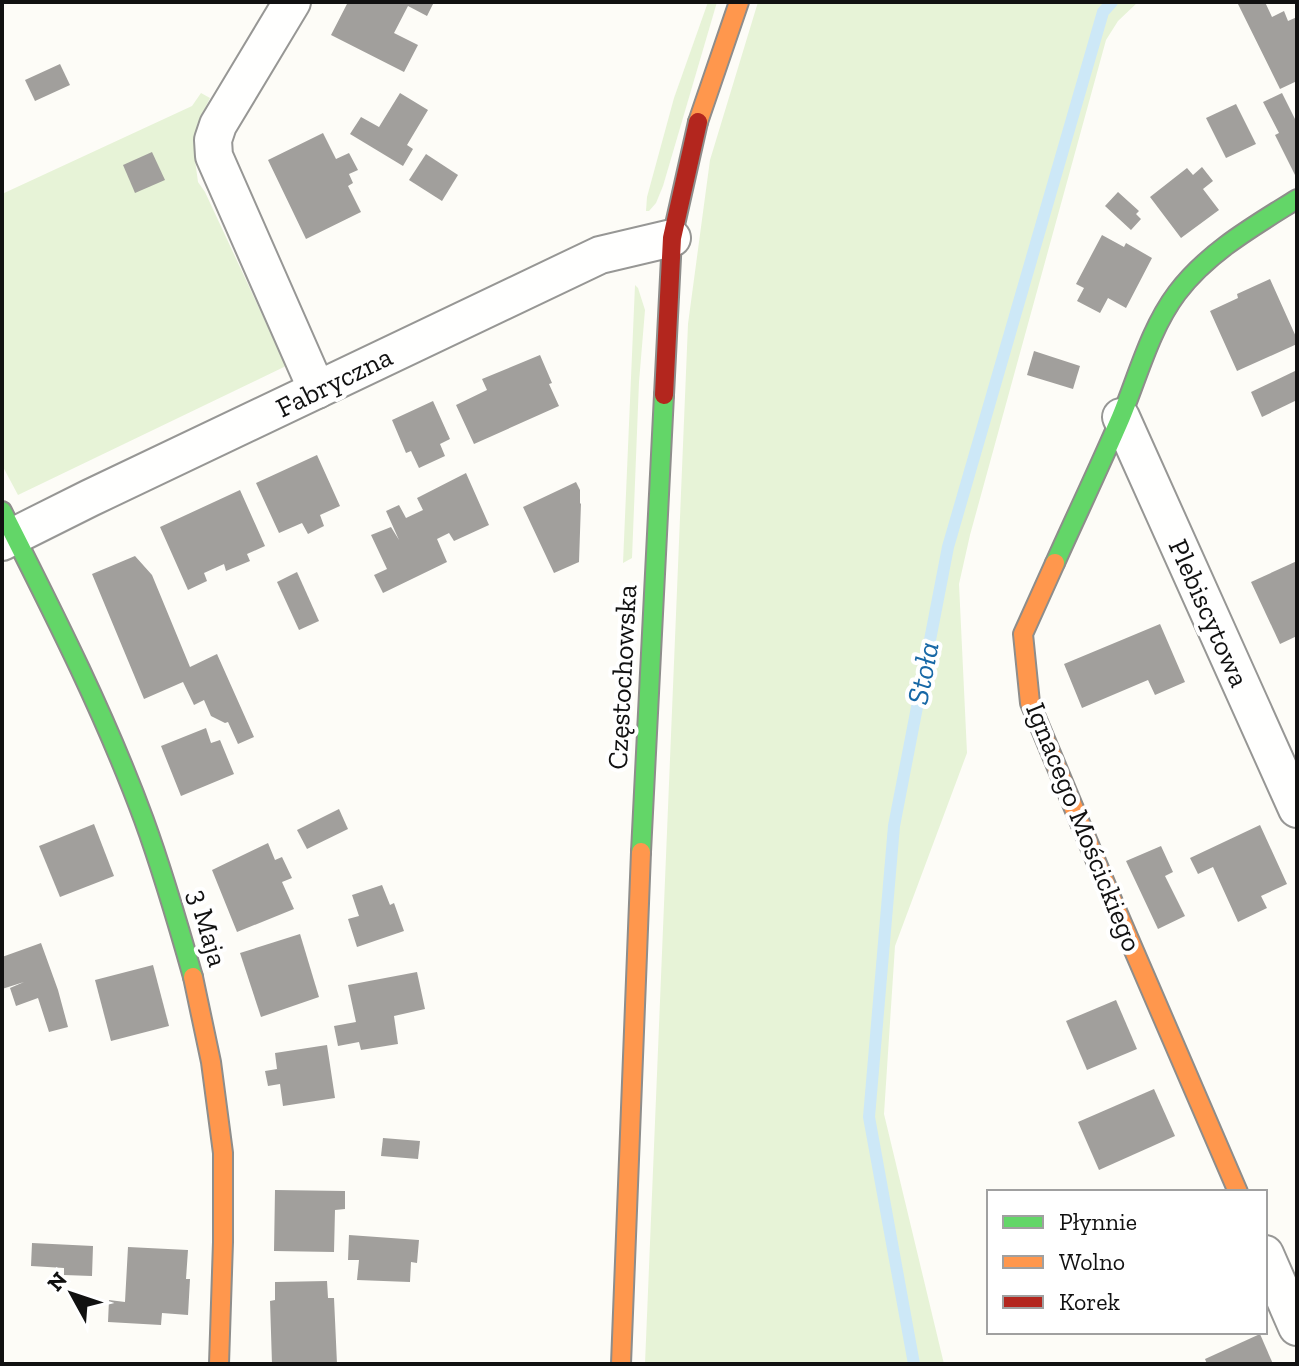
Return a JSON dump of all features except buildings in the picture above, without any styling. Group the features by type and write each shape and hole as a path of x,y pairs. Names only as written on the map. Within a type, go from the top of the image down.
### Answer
{"street":[{"path":"292,2 218,125 213,148 317,390"},
{"name":"Częstochowska","path":"621,1364 640,872 672,238 695,132 739,2"},
{"name":"Ignacego Mościckiego","path":"1237,1190 1030,703 1023,634 1121,417 1156,329 1176,294 1206,262 1240,234 1297,199"},
{"name":"Fabryczna","path":"6,530 90,498 600,255 672,238"},
{"name":"Plebiscytowa","path":"1121,417 1297,809"},
{"name":"3 Maja","path":"6,530 101,713 145,821 182,931 209,1049 223,1149 224,1245 219,1364"},
{"path":"1267,1259 1297,1327"}],"green space":[{"path":"708,2 717,2 663,186 656,203 646,211 674,98"},
{"path":"758,2 1138,2 1118,21 1106,40 970,535 959,584 967,753 895,946 884,1114 944,1364 645,1364 688,324 710,160"},
{"path":"201,93 210,98 197,125 195,160 198,182 286,366 18,495 2,465 2,194 192,106"},
{"path":"635,285 645,310 632,558 623,563"}],"waterway":[{"name":"Stoła","path":"914,1364 869,1117 894,826 948,547 1103,12 1112,2"}],"traffic: fast":[{"path":"1055,563 1121,417 1152,337 1177,293 1217,252 1297,199"},
{"path":"641,852 664,395"},
{"path":"2,511 78,664 129,780 158,859 193,977"}],"traffic: slow":[{"path":"698,122 739,2"},
{"path":"1055,563 1023,634 1030,703 1237,1190"},
{"path":"621,1364 641,852"},
{"path":"193,977 211,1062 223,1153 219,1364"}],"traffic: jam":[{"path":"664,395 672,238 698,122"}]}
